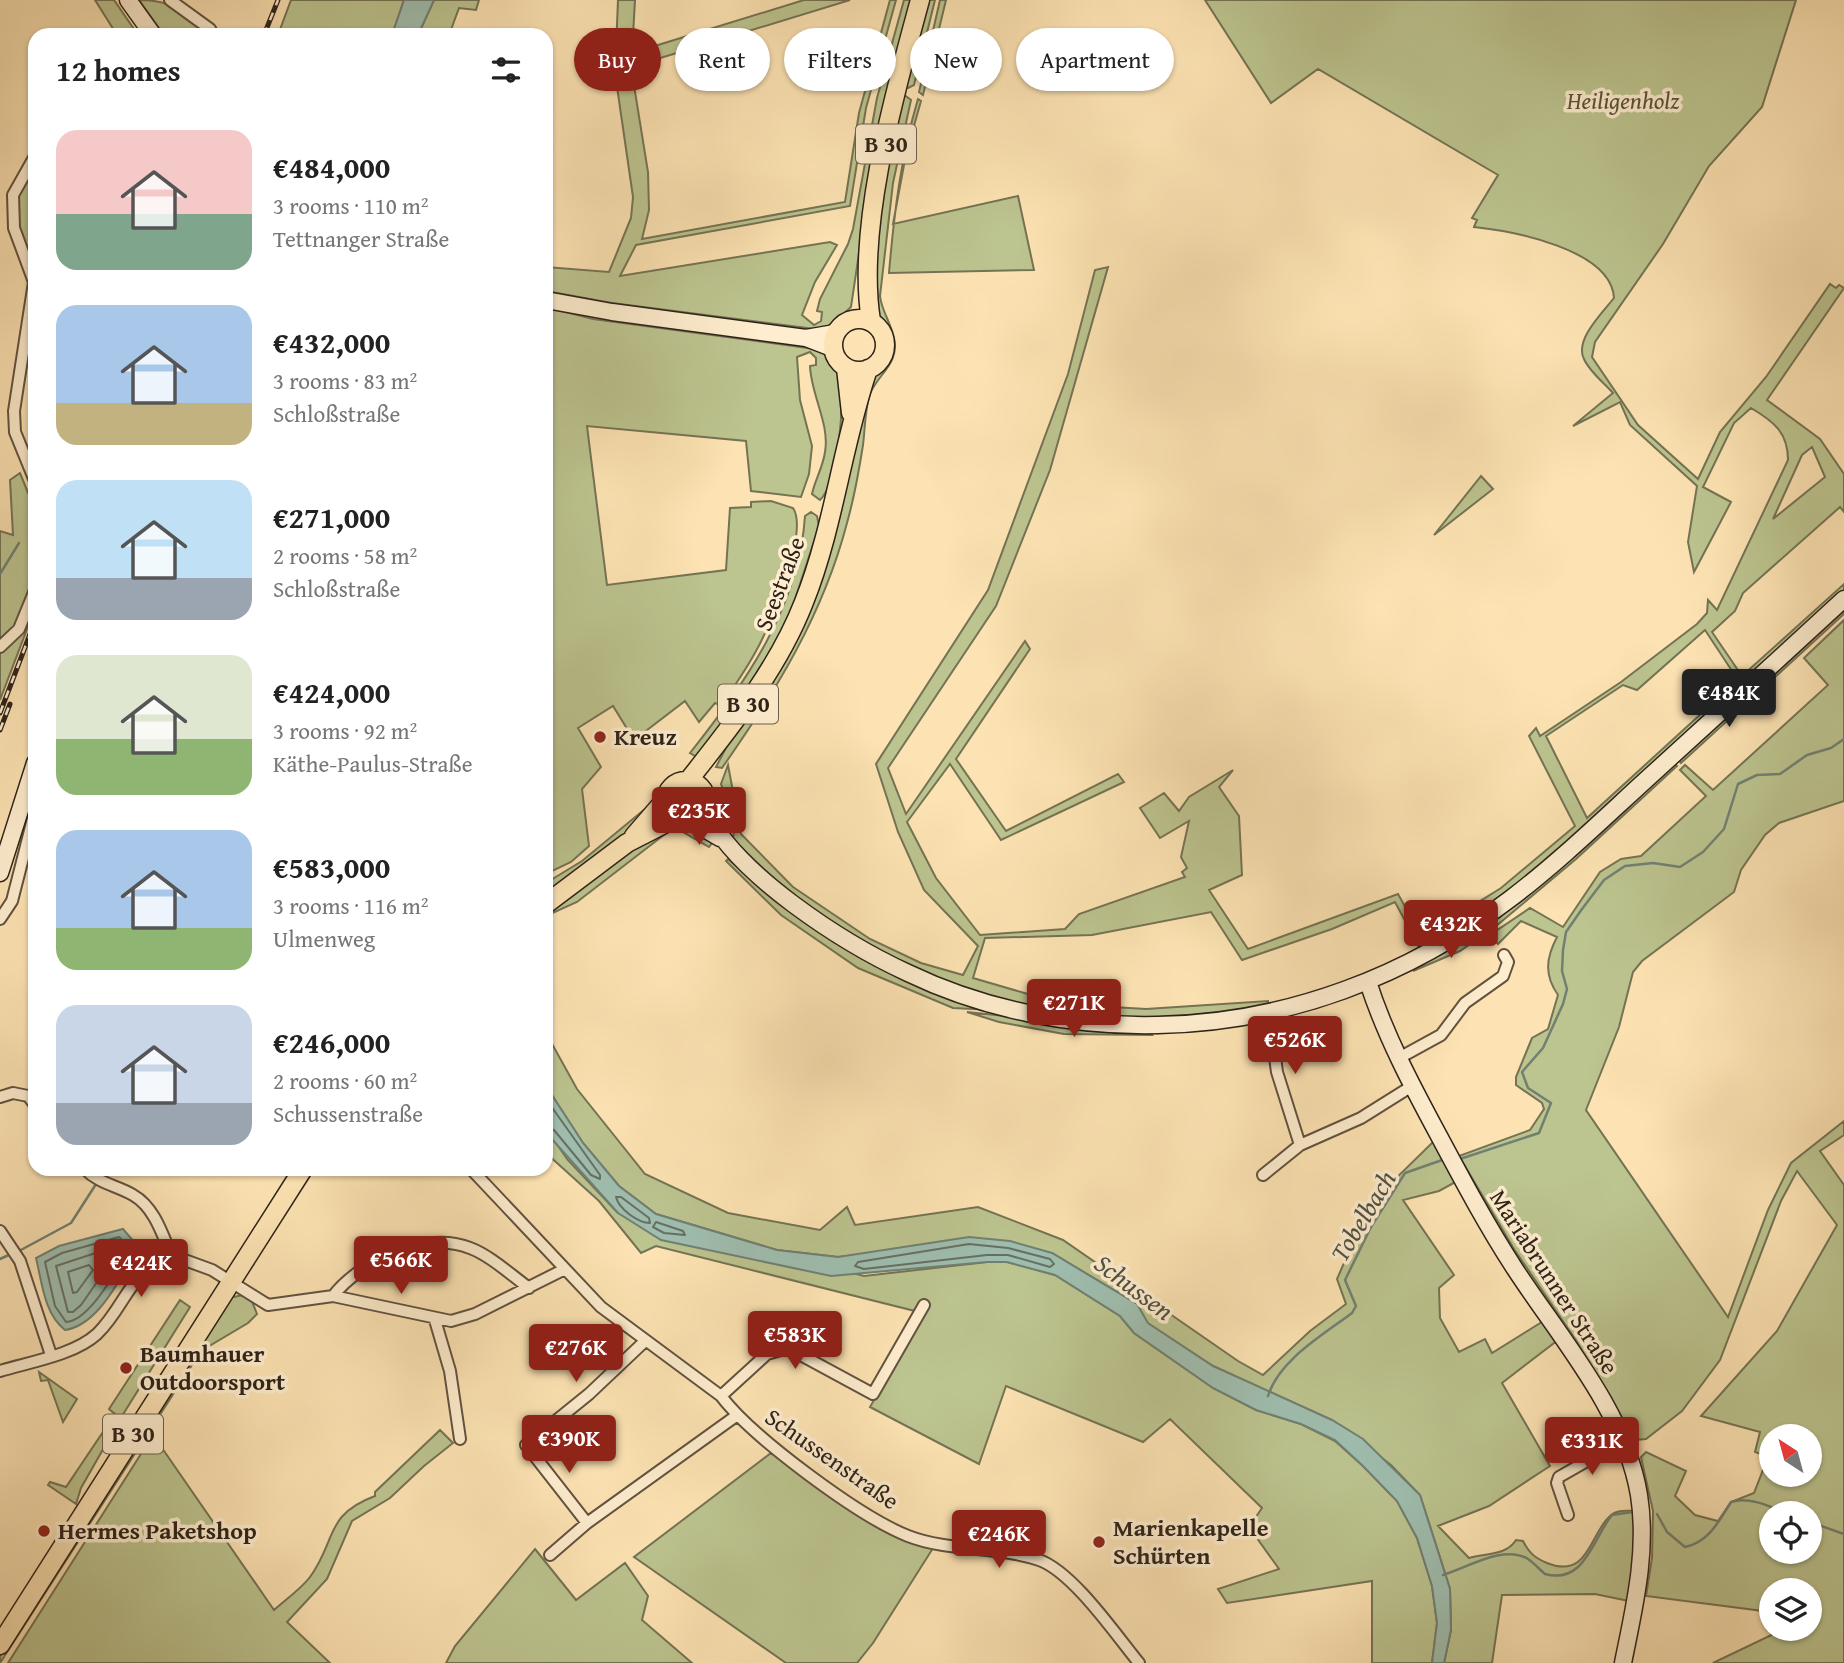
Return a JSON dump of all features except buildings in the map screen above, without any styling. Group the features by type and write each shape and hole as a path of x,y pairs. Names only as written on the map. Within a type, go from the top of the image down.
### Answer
{"main road":[{"path":"128,0 148,28"},
{"name":"Seestraße","path":"699,794 716,749 777,658 805,601 868,369 879,361 885,347 882,332 871,321 866,290 874,207 888,128 920,0"},
{"name":"Seestraße","path":"852,420 846,368 839,363 834,341 851,320 866,290"},
{"path":"553,301 612,312 834,341"},
{"path":"851,320 871,321"},
{"path":"846,368 868,369"},
{"path":"553,899 627,843 666,799 673,786 699,794 725,841 770,885 834,934 867,954 923,981 1032,1014 1135,1026 1190,1025 1269,1012 1368,982 1414,960 1481,920 1549,868 1844,599"},
{"path":"0,873 28,785"},
{"path":"627,843 683,820 699,794"},
{"path":"666,799 668,811 725,841"},
{"name":"Mariabrunner Straße","path":"1368,982 1412,1086 1504,1252 1598,1394 1632,1465 1642,1520 1640,1578 1623,1663"},
{"path":"1348,989 1380,1012"},
{"name":"B 30","path":"0,1645 298,1176"}],"street":[{"path":"170,0 209,28"},
{"path":"28,168 13,195 12,212 14,228 28,266"},
{"path":"28,321 14,411 15,432 28,464"},
{"path":"0,647 19,629 28,607"},
{"path":"0,919 12,901 28,838"},
{"path":"1399,1058 1441,1035 1465,1003 1503,976 1508,962 1504,955"},
{"path":"1269,1012 1277,1072 1300,1145"},
{"path":"1263,1175 1300,1145 1361,1118 1412,1086"},
{"path":"0,1097 13,1093 28,1096"},
{"path":"93,1176 107,1186 133,1195 148,1209 158,1222 171,1255"},
{"name":"Schussenstraße","path":"478,1176 601,1307 645,1342 722,1396 736,1416 772,1446 849,1501 907,1536 1040,1560 1080,1591 1139,1663"},
{"path":"0,1231 20,1261 51,1355"},
{"path":"333,1296 343,1283 387,1256 444,1243 471,1248 529,1289"},
{"path":"0,1371 51,1355 95,1336 135,1278 156,1260 171,1255 188,1259 268,1305 333,1296 435,1320 451,1321 475,1314 565,1269"},
{"path":"722,1396 768,1354 788,1348 873,1394 924,1305"},
{"path":"435,1320 450,1371 460,1439"},
{"path":"587,1524 526,1445 589,1394 645,1342"},
{"path":"550,1555 587,1524 736,1416"},
{"path":"1568,1516 1557,1483 1559,1477 1622,1441"}],"green space":[{"path":"95,0 114,0 133,28 113,28"},
{"path":"139,0 160,2 178,8 201,28 159,28"},
{"path":"291,0 404,0 394,28 281,28"},
{"path":"434,0 479,0 476,10 459,8 452,28 421,28"},
{"path":"618,0 635,0 633,28 617,28"},
{"path":"804,0 850,0 758,28 713,28"},
{"path":"890,0 896,0 888,28 882,28"},
{"path":"904,0 912,0 896,65 896,29"},
{"path":"926,0 935,0 928,28 918,28"},
{"path":"940,0 946,0 939,28 934,28"},
{"name":"Heiligenholz","path":"1205,0 1796,0 1762,107 1709,166 1663,244 1595,342 1592,357 1638,425 1698,479 1720,432 1766,377 1830,284 1836,288 1839,285 1844,288 1767,400 1820,439 1844,474 1844,512 1840,507 1743,593 1735,611 1712,632 1742,676 1844,584 1844,590 1578,834 1492,905 1420,949 1395,902 1332,929 1242,960 1211,912 1092,935 985,938 973,978 1062,1004 1146,1009 1268,1001 1268,1006 1258,1008 1179,1018 1130,1019 1053,1011 976,993 903,967 832,927 780,885 733,839 735,822 721,784 728,765 741,834 793,887 870,939 921,963 963,975 978,946 924,890 898,832 876,764 988,590 1068,374 1095,270 1108,267 1050,470 996,606 888,768 906,814 1025,641 1030,649 956,759 1006,831 1118,774 1124,782 1001,840 950,764 907,822 936,878 980,935 1065,929 1079,914 1185,877 1182,872 1187,868 1181,857 1189,821 1160,838 1140,808 1164,793 1179,811 1189,797 1233,770 1219,787 1239,816 1242,875 1209,890 1248,949 1398,894 1422,937 1501,888 1575,826 1529,736 1536,728 1540,736 1621,682 1697,624 1707,613 1708,600 1717,610 1788,460 1782,435 1766,418 1751,408 1734,423 1703,487 1731,502 1694,572 1688,542 1697,486 1630,425 1620,402 1573,426 1613,393 1589,368 1582,351 1586,335 1614,298 1609,281 1596,267 1557,246 1534,238 1474,227 1477,220 1472,218 1498,175 1318,69 1271,103","holes":["1812,447 1825,477 1773,519 1802,455","1705,630 1738,680 1587,818 1546,736 1623,685 1637,690"]},
{"path":"675,40 675,54 661,58 661,44"},
{"path":"910,58 910,87 903,84"},
{"path":"618,91 635,91 648,172 649,210 642,239 845,202 859,113 865,91 871,91 850,206 636,245 620,276 830,242 837,245 815,282 802,315 814,325 821,321 822,312 817,311 820,299 853,229 879,91 890,91 873,159 851,307 830,326 815,329 612,303 553,292 553,268 609,272 631,218 633,197"},
{"path":"903,94 911,100 893,183 880,296 893,333 894,354 869,397 852,504 825,589 779,681 722,768 716,767 831,547 867,377 882,365 888,349 885,332 874,313 879,210"},
{"path":"918,99 921,101 906,154 895,211 907,142"},
{"path":"28,178 28,251 17,222 15,202"},
{"path":"1018,196 1034,270 889,273 894,224"},
{"path":"553,309 593,319 815,349 835,364 841,383 842,399 836,459 832,476 820,500 812,494 824,458 826,441 811,377 810,366 816,365 816,358 810,352 797,357 800,400 812,446 809,474 801,497 751,491 746,441 587,426 607,585 726,570 730,508 751,507 751,502 771,501 793,508 797,520 792,557 770,622 752,658 722,706 715,703 699,722 685,701 634,740 613,706 578,728 601,767 582,789 589,846 571,862 553,871"},
{"path":"20,473 28,493 28,626 0,700 0,531 13,535 10,480"},
{"path":"1481,476 1493,489 1434,535"},
{"path":"811,512 817,516 819,526 785,630 770,657 700,759 690,753 749,672 780,613 801,549 805,516"},
{"path":"1844,607 1844,614 1681,763 1678,759"},
{"path":"1844,620 1844,801 1779,823 1765,835 1741,870 1734,892 1642,961 1633,972 1619,1027 1586,1110 1728,1317 1768,1210 1791,1163 1844,1121 1844,1135 1820,1151 1844,1185 1844,1663 1713,1663 1759,1641 1822,1641 1822,1578 1759,1578 1759,1610 1646,1596 1652,1558 1653,1511 1641,1457 1646,1452 1686,1471 1675,1496 1695,1515 1718,1521 1731,1502 1754,1493 1759,1480 1759,1488 1822,1488 1822,1424 1759,1424 1759,1432 1701,1416 1777,1331 1837,1225 1797,1171 1781,1201 1720,1360 1682,1411 1646,1439 1635,1440 1577,1342 1514,1249 1459,1156 1530,1130 1544,1109 1542,1103 1516,1085 1516,1077 1532,1038 1548,1029 1558,995 1550,980 1548,966 1557,937 1521,921 1498,944 1490,935 1530,908 1563,927 1600,872 1621,859 1641,856 1706,796 1680,770 1685,765 1713,790 1828,685 1804,658"},
{"path":"1674,763 1677,766 1576,859 1495,927 1491,920"},
{"path":"686,786 697,790 701,801 697,812 686,816 675,812 671,801 675,790"},
{"path":"651,804 615,842 553,891 553,879 582,861"},
{"path":"673,826 694,829 712,843 709,847 681,831 669,831 577,902 553,913 553,907 651,836"},
{"path":"728,859 763,889 837,944 905,978 993,1010 953,1008 858,968 781,915 726,861"},
{"path":"1488,923 1492,929 1460,951 1413,971"},
{"path":"967,1012 1149,1031 1152,1035 1064,1034 999,1022"},
{"path":"553,1046 577,1089 645,1174 728,1213 820,1230 847,1207 855,1225 978,1207 1063,1240 1238,1361 1263,1375 1310,1331 1346,1304 1337,1279 1351,1247 1387,1187 1437,1138 1461,1179 1439,1191 1403,1200 1454,1275 1439,1288 1440,1318 1459,1352 1485,1339 1492,1353 1545,1320 1558,1340 1502,1383 1550,1466 1489,1506 1438,1526 1469,1558 1507,1549 1516,1540 1523,1541 1539,1559 1561,1567 1580,1560 1603,1524 1613,1514 1637,1511 1637,1547 1629,1601 1595,1594 1502,1595 1492,1663 1444,1663 1451,1630 1450,1589 1420,1495 1391,1465 1332,1420 1213,1366 1147,1323 1137,1304 1052,1253 873,1253 838,1257 777,1250 656,1214 619,1186 583,1143 553,1097"},
{"path":"553,1139 568,1160 618,1213 864,1276 987,1262 1007,1262 1055,1275 1120,1316 1134,1333 1213,1388 1256,1410 1301,1424 1335,1441 1363,1466 1397,1501 1417,1538 1432,1586 1437,1623 1432,1663 1372,1663 1372,1581 1227,1603 1218,1589 1279,1569 1249,1527 1262,1508 1170,1419 1143,1442 1006,1386 979,1464 870,1407 929,1304 921,1301 915,1311 656,1246 641,1253 599,1201 553,1159"},
{"path":"243,1295 251,1299 257,1314 248,1323 201,1351 0,1663 0,1656 229,1298"},
{"path":"180,1300 190,1307 122,1416 81,1488 76,1504 48,1485 50,1482 66,1487 115,1414 109,1409"},
{"path":"39,1372 77,1399 63,1422 48,1380 41,1381"},
{"path":"440,1430 453,1443 390,1498 352,1521 327,1579 287,1622 330,1663 8,1663 153,1435 274,1610 310,1577 339,1520 347,1511 375,1496 375,1492"},
{"path":"1759,1436 1759,1454 1755,1452"},
{"path":"771,1453 832,1497 935,1545 873,1643 857,1663 786,1663 634,1557"},
{"path":"535,1549 576,1600 625,1563 648,1596 642,1620 692,1663 446,1663 455,1646"}],"water":[{"path":"404,0 434,0 421,28 394,28"},
{"path":"553,1097 583,1143 619,1186 656,1214 777,1250 838,1257 969,1237 1010,1241 1052,1253 1137,1304 1148,1323 1213,1366 1332,1420 1363,1439 1420,1495 1450,1589 1451,1630 1444,1663 1432,1663 1437,1623 1432,1586 1417,1538 1397,1501 1363,1466 1335,1440 1301,1424 1256,1410 1213,1388 1134,1333 1120,1316 1055,1275 1007,1262 987,1262 831,1276 661,1240 618,1213 553,1140"},
{"path":"123,1229 136,1244 135,1255 97,1311 77,1326 65,1330 48,1307 36,1258 59,1246"}],"waterway":[{"path":"0,574 19,543"},
{"name":"Tobelbach","path":"1460,1159 1539,1133 1551,1103 1528,1088 1522,1072 1543,1048 1563,1004 1567,989 1562,971 1566,932 1604,880 1625,866 1653,863 1680,867 1703,852 1724,829 1738,784 1757,775 1780,774 1807,755 1831,748 1844,739"},
{"name":"Tobelbach","path":"1268,1396 1274,1383 1292,1360 1352,1313 1356,1306 1345,1280 1371,1227 1405,1173 1445,1159"},
{"path":"19,1251 71,1223 98,1181"},
{"path":"0,1259 13,1253"},
{"path":"1657,1514 1667,1532 1685,1547 1707,1536 1731,1502 1746,1500 1759,1503"},
{"path":"1443,1575 1508,1554 1528,1559 1545,1574 1559,1576 1570,1573 1586,1557 1612,1515 1632,1512"},
{"path":"1822,1526 1844,1534"}],"railway":[{"path":"267,28 278,0"},
{"path":"0,713 28,639"},
{"path":"0,730 10,704"}],"place":[{"name":"Kreuz","path":"600,737"},
{"name":"Baumhauer Outdoorsport","path":"126,1368"},
{"name":"Hermes Paketshop","path":"44,1531"},
{"name":"Marienkapelle Schürten","path":"1099,1542"}],"water label":[{"name":"Schussen","path":"1134,1287"}]}
